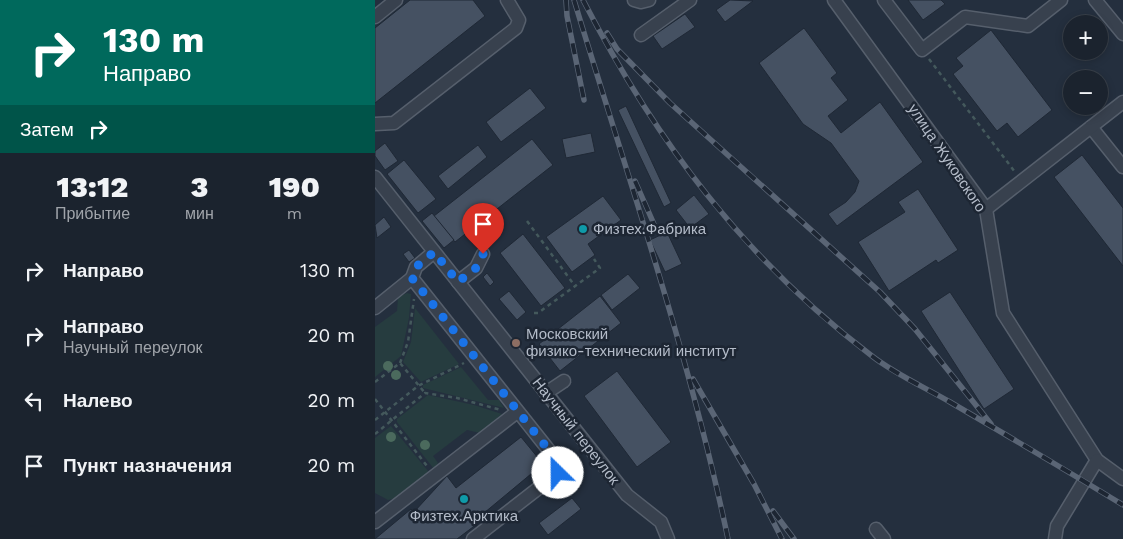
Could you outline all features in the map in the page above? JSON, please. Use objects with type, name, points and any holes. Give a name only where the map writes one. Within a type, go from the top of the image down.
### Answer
[{"type":"street","points":[[375,16],[395,0]]},
{"type":"street","points":[[375,124],[394,123],[516,28],[519,20],[507,0]]},
{"type":"street","points":[[634,0],[641,2],[649,0]]},
{"type":"street","points":[[641,35],[690,0]]},
{"type":"street","name":"улица Жуковского","points":[[834,0],[986,209],[1003,313],[1097,460],[1123,479]]},
{"type":"street","points":[[883,0],[922,50],[965,17],[1028,26],[1061,0]]},
{"type":"street","points":[[1095,0],[1123,34]]},
{"type":"street","points":[[986,209],[1123,102]]},
{"type":"street","points":[[1091,127],[1123,167]]},
{"type":"street","name":"Научный переулок","points":[[375,177],[627,495],[661,522],[668,539]]},
{"type":"street","points":[[375,198],[386,191]]},
{"type":"street","points":[[375,308],[412,278],[416,267],[434,252]]},
{"type":"street","points":[[458,282],[476,268],[483,254]]},
{"type":"street","points":[[412,278],[474,356],[513,415],[559,463],[558,473],[473,539]]},
{"type":"street","points":[[546,393],[564,381]]},
{"type":"street","points":[[375,522],[513,415]]},
{"type":"street","points":[[1055,539],[1057,526],[1097,460]]},
{"type":"street","points":[[876,529],[884,539]]},
{"type":"path","points":[[922,50],[1021,181]]},
{"type":"path","points":[[527,221],[575,286]]},
{"type":"path","points":[[534,313],[538,313],[600,268],[594,259]]},
{"type":"path","points":[[375,382],[400,362],[408,342],[413,314],[412,278]]},
{"type":"path","points":[[375,420],[418,386],[461,365],[474,356]]},
{"type":"path","points":[[400,362],[425,393],[475,402],[513,415]]},
{"type":"path","points":[[375,434],[425,393]]},
{"type":"path","points":[[375,399],[435,476]]},
{"type":"green space","points":[[407,293],[411,294],[409,318],[401,356],[375,377],[375,327],[397,311],[398,297]]},
{"type":"green space","points":[[415,308],[459,364],[421,382],[403,362],[411,342]]},
{"type":"green space","points":[[461,367],[488,400],[499,400],[504,408],[423,388],[423,385]]},
{"type":"green space","points":[[428,395],[474,405],[502,414],[480,433],[467,430],[433,456],[438,463],[434,469],[397,422],[397,419]]},
{"type":"green space","points":[[391,426],[428,471],[426,475],[397,498],[388,500],[375,493],[375,438]]},
{"type":"building","points":[[410,0],[473,0],[485,16],[375,103],[375,28]]},
{"type":"building","points":[[730,0],[753,1],[725,22],[716,10]]},
{"type":"building","points":[[908,0],[941,0],[945,4],[923,20]]},
{"type":"building","points":[[685,14],[695,27],[662,49],[653,36]]},
{"type":"building","points":[[804,28],[837,73],[831,78],[848,100],[828,116],[841,133],[880,102],[923,162],[837,226],[828,214],[846,202],[855,192],[859,181],[831,143],[803,124],[759,63]]},
{"type":"building","points":[[991,30],[1052,110],[1018,137],[1007,123],[997,131],[953,74],[963,66],[956,58]]},
{"type":"building","points":[[530,88],[546,108],[501,142],[486,122]]},
{"type":"building","points":[[626,106],[671,203],[664,207],[618,110]]},
{"type":"building","points":[[591,133],[595,152],[566,158],[562,139]]},
{"type":"building","points":[[532,139],[553,165],[455,242],[434,216]]},
{"type":"building","points":[[385,143],[398,161],[385,170],[375,156],[375,151]]},
{"type":"building","points":[[478,145],[487,157],[448,189],[438,176]]},
{"type":"building","points":[[1082,155],[1123,208],[1123,266],[1054,177]]},
{"type":"building","points":[[404,160],[436,199],[418,213],[387,174]]},
{"type":"building","points":[[918,189],[958,250],[938,263],[936,260],[889,291],[858,242],[905,212],[898,202]]},
{"type":"building","points":[[694,195],[709,214],[690,228],[676,210]]},
{"type":"building","name":"Физтех.Фабрика","points":[[603,196],[621,220],[588,244],[595,255],[572,272],[546,237]]},
{"type":"building","points":[[432,213],[454,240],[444,248],[422,221]]},
{"type":"building","points":[[384,217],[391,227],[377,238],[375,225]]},
{"type":"building","points":[[667,232],[682,264],[665,272],[650,240]]},
{"type":"building","points":[[523,234],[565,288],[541,306],[500,253]]},
{"type":"building","points":[[409,250],[415,258],[409,262],[403,254]]},
{"type":"building","points":[[487,273],[494,282],[490,286],[483,277]]},
{"type":"building","points":[[628,274],[640,288],[612,310],[601,295]]},
{"type":"building","points":[[509,291],[526,312],[517,320],[499,299]]},
{"type":"building","points":[[950,292],[1014,389],[984,409],[921,311]]},
{"type":"building","points":[[600,296],[621,323],[560,371],[539,344]]},
{"type":"building","points":[[617,371],[671,442],[637,467],[584,396]]},
{"type":"building","name":"Физтех.Арктика","points":[[521,437],[543,464],[478,518],[481,521],[457,539],[375,539],[411,509],[414,512],[447,476],[456,488]]},
{"type":"building","points":[[572,498],[581,509],[548,535],[539,523]]},
{"type":"railway","points":[[566,0],[567,16],[584,100]]},
{"type":"railway","points":[[574,0],[677,335],[713,471],[728,539]]},
{"type":"railway","points":[[583,0],[611,52],[673,149],[744,238],[783,279],[826,319],[881,363],[1123,505]]},
{"type":"railway","points":[[607,33],[617,49],[670,103],[880,292],[915,329],[991,424]]},
{"type":"railway","points":[[635,181],[657,231]]},
{"type":"railway","points":[[693,379],[754,484],[782,539]]},
{"type":"railway","points":[[773,511],[794,539]]},
{"type":"place","name":"Физтех.Фабрика","points":[[583,229]]},
{"type":"place","name":"Московский физико-технический институт","points":[[516,343]]},
{"type":"place","name":"Физтех.Арктика","points":[[464,499]]},
{"type":"route","points":[[483,254],[476,268],[458,282],[434,252],[416,267],[412,278],[559,463],[558,473]]}]
